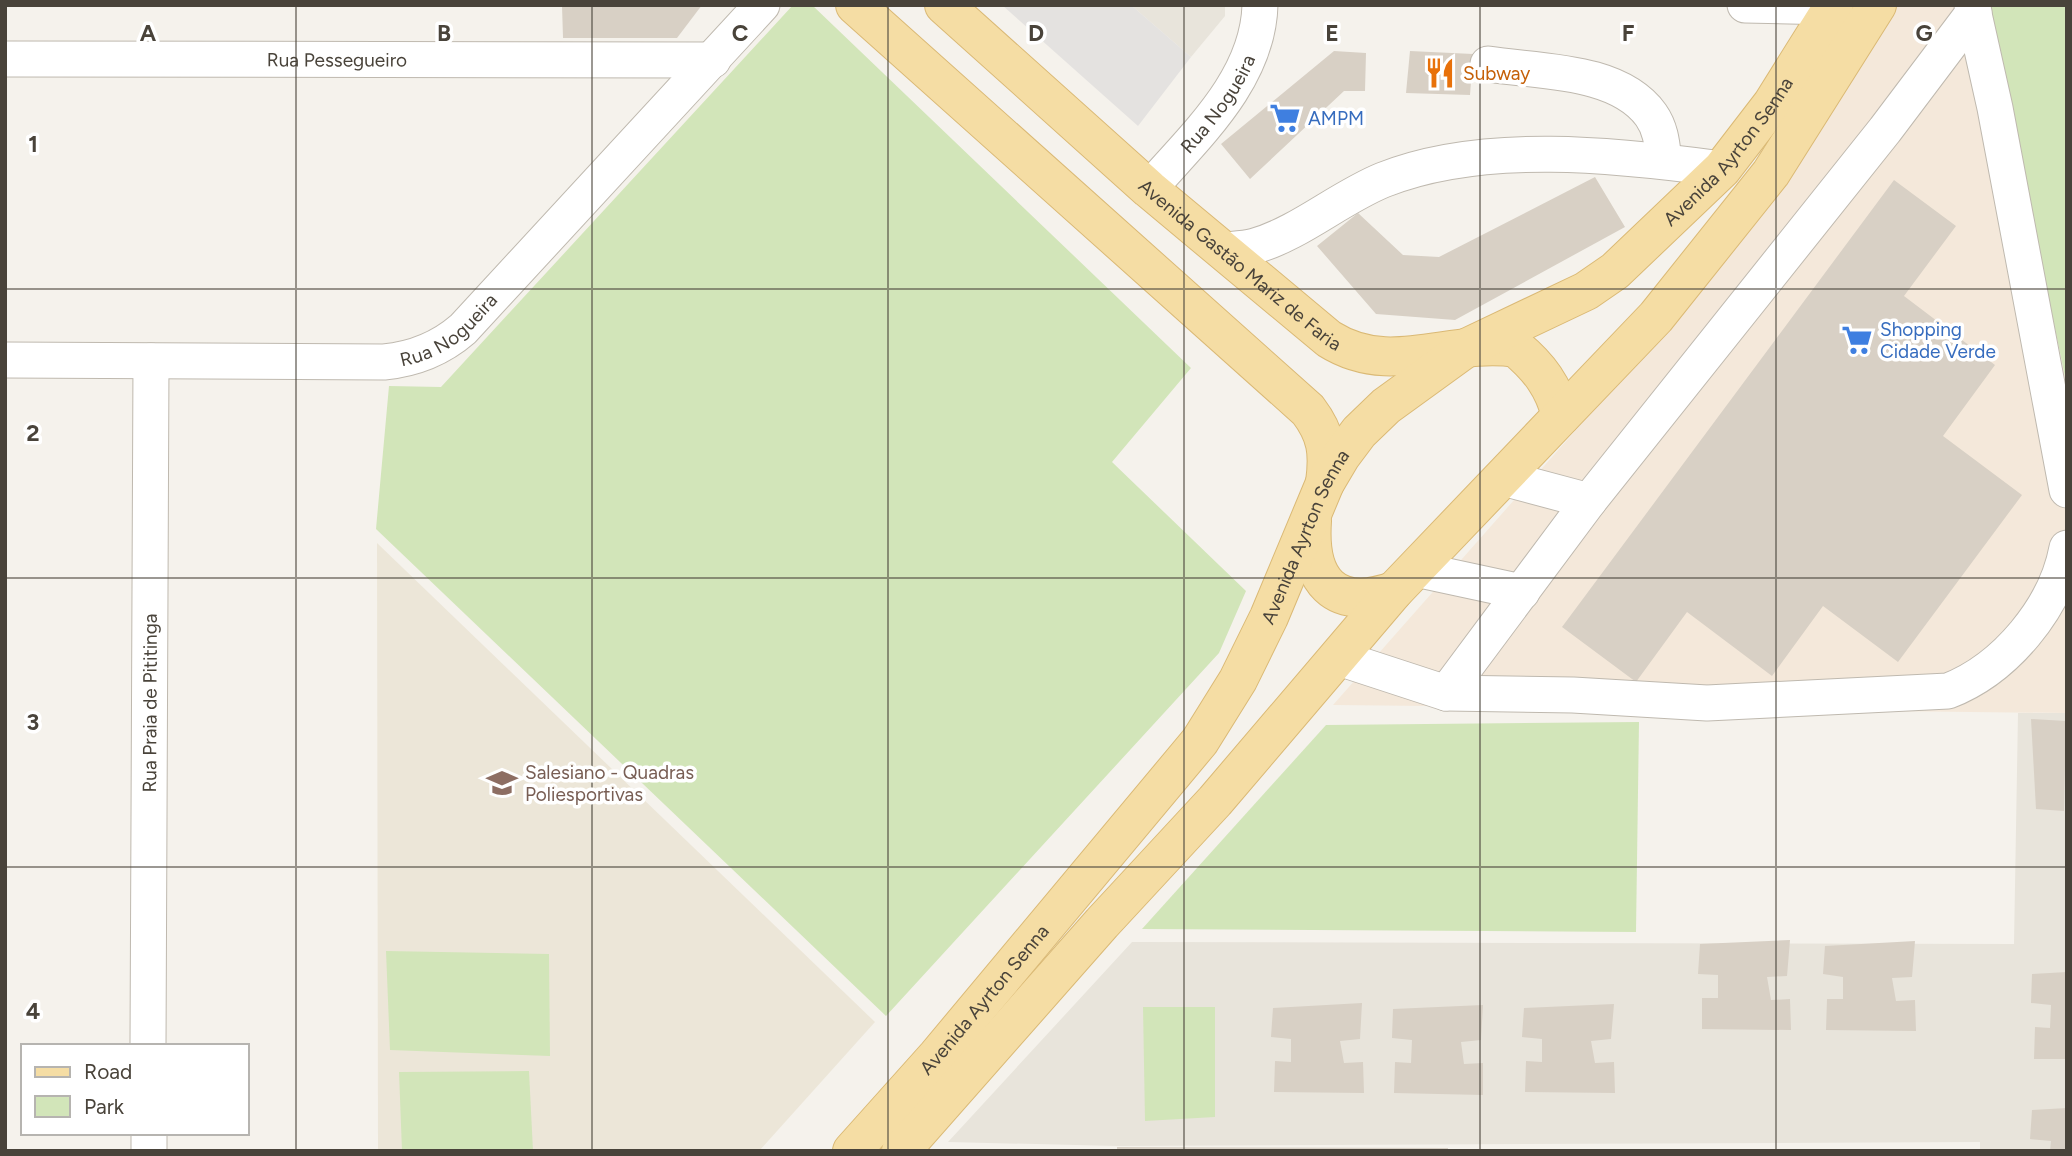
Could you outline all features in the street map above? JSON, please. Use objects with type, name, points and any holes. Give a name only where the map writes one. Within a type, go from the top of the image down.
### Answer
[{"type":"main road","points":[[855,5],[1308,410],[1326,440],[1329,456],[1325,483]]},
{"type":"main road","name":"Avenida Gastão Mariz de Faria","points":[[944,5],[1149,189],[1329,339],[1348,351],[1385,359],[1466,348],[1516,348],[1546,379],[1557,398],[1561,416]]},
{"type":"main road","name":"Avenida Ayrton Senna","points":[[901,1151],[1339,658],[1405,580],[1656,317],[1771,173],[1878,5]]},
{"type":"main road","name":"Avenida Ayrton Senna","points":[[852,1151],[937,1056],[1200,741],[1244,667],[1312,519],[1325,483],[1341,456],[1377,415],[1466,348],[1586,291],[1615,271],[1722,169],[1772,104],[1833,6]]},
{"type":"main road","points":[[1312,519],[1310,548],[1315,568],[1325,582],[1340,594],[1359,599],[1405,580]]},
{"type":"street","name":"Rua Nogueira","points":[[5,360],[384,362],[403,360],[444,345],[463,329],[762,5]]},
{"type":"street","name":"Rua Nogueira","points":[[1149,189],[1232,89],[1250,57],[1260,5]]},
{"type":"street","points":[[1745,5],[1833,6]]},
{"type":"street","points":[[1973,8],[1995,108],[2067,490]]},
{"type":"street","points":[[1446,693],[1589,501],[1876,141],[1973,8]]},
{"type":"street","name":"Rua Pessegueiro","points":[[5,59],[713,60]]},
{"type":"street","points":[[1488,64],[1597,80],[1619,90],[1650,114],[1660,132],[1664,161]]},
{"type":"street","points":[[1223,250],[1254,246],[1282,235],[1332,205],[1385,179],[1447,163],[1519,155],[1625,156],[1722,169]]},
{"type":"street","name":"Rua Praia de Pititinga","points":[[148,1044],[151,361]]},
{"type":"street","points":[[1503,478],[1589,501]]},
{"type":"street","points":[[1339,658],[1446,693],[1573,695],[1707,703],[1948,691],[1967,684],[2000,658],[2034,622],[2063,571],[2067,548]]},
{"type":"street","points":[[1405,580],[1522,593]]},
{"type":"shaded area","points":[[1002,5],[1131,5],[1191,57],[1138,126]]},
{"type":"shaded area","points":[[1131,5],[1225,5],[1225,16],[1191,57]]},
{"type":"shaded area","name":"Shopping Cidade Verde","points":[[1897,5],[1987,5],[2067,386],[2067,713],[1333,705],[1696,294],[1787,172]]},
{"type":"shaded area","name":"Salesiano - Quadras Poliesportivas","points":[[377,543],[875,1022],[759,1151],[378,1151]]},
{"type":"shaded area","points":[[2018,713],[2067,713],[2067,1151],[1980,1151],[1980,1142],[1117,1146],[948,1142],[1132,942],[2014,944]]},
{"type":"green space","points":[[793,5],[812,5],[1191,368],[1112,462],[1246,591],[1219,653],[886,1016],[376,529],[389,386],[441,387]]},
{"type":"green space","points":[[1987,5],[2067,5],[2067,386]]},
{"type":"green space","points":[[1639,722],[1636,932],[1142,929],[1326,725]]},
{"type":"green space","points":[[386,951],[549,954],[550,1056],[390,1050]]},
{"type":"green space","points":[[1143,1007],[1215,1007],[1215,1117],[1145,1121]]},
{"type":"green space","points":[[529,1071],[533,1151],[402,1151],[399,1072]]},
{"type":"building","points":[[562,5],[702,5],[677,38],[563,38]]},
{"type":"building","name":"AMPM","points":[[1334,51],[1366,53],[1365,91],[1344,91],[1250,179],[1221,144]]},
{"type":"building","name":"Subway","points":[[1410,51],[1473,54],[1470,95],[1406,93]]},
{"type":"building","points":[[1595,177],[1625,227],[1455,320],[1376,314],[1317,246],[1358,213],[1403,255],[1439,257]]},
{"type":"building","name":"Shopping Cidade Verde","points":[[1894,180],[1956,226],[1904,296],[1995,365],[1943,436],[2022,495],[1898,662],[1823,606],[1772,676],[1687,612],[1636,682],[1562,627]]},
{"type":"building","points":[[2031,719],[2066,721],[2064,811],[2036,809]]},
{"type":"building","points":[[1790,940],[1787,976],[1767,977],[1771,1000],[1790,999],[1791,1030],[1702,1029],[1702,998],[1718,998],[1718,975],[1698,974],[1700,944]]},
{"type":"building","points":[[1915,941],[1912,977],[1892,978],[1896,1001],[1915,1000],[1916,1031],[1826,1030],[1827,999],[1843,999],[1843,977],[1823,974],[1825,946]]},
{"type":"building","points":[[2067,972],[2067,1059],[2034,1059],[2035,1027],[2050,1028],[2051,1005],[2031,1003],[2032,974]]},
{"type":"building","points":[[1362,1003],[1360,1039],[1340,1041],[1344,1063],[1363,1062],[1364,1093],[1274,1092],[1275,1061],[1291,1062],[1291,1039],[1271,1037],[1273,1008]]},
{"type":"building","points":[[1614,1004],[1611,1039],[1591,1041],[1595,1063],[1614,1062],[1615,1093],[1525,1092],[1526,1061],[1542,1062],[1542,1039],[1522,1037],[1524,1008]]},
{"type":"building","points":[[1483,1005],[1481,1040],[1461,1042],[1464,1064],[1483,1063],[1483,1095],[1394,1093],[1395,1062],[1411,1063],[1412,1040],[1392,1038],[1393,1009]]},
{"type":"building","points":[[2067,1108],[2067,1151],[2050,1151],[2051,1141],[2030,1139],[2032,1110]]},
{"type":"building","points":[[1117,1147],[1448,1148],[1448,1151],[1117,1151]]},
{"type":"place","name":"Subway","points":[[1440,73]]},
{"type":"place","name":"AMPM","points":[[1285,118]]},
{"type":"place","name":"Shopping Cidade Verde","points":[[1857,340]]},
{"type":"place","name":"Salesiano - Quadras Poliesportivas","points":[[502,783]]}]
